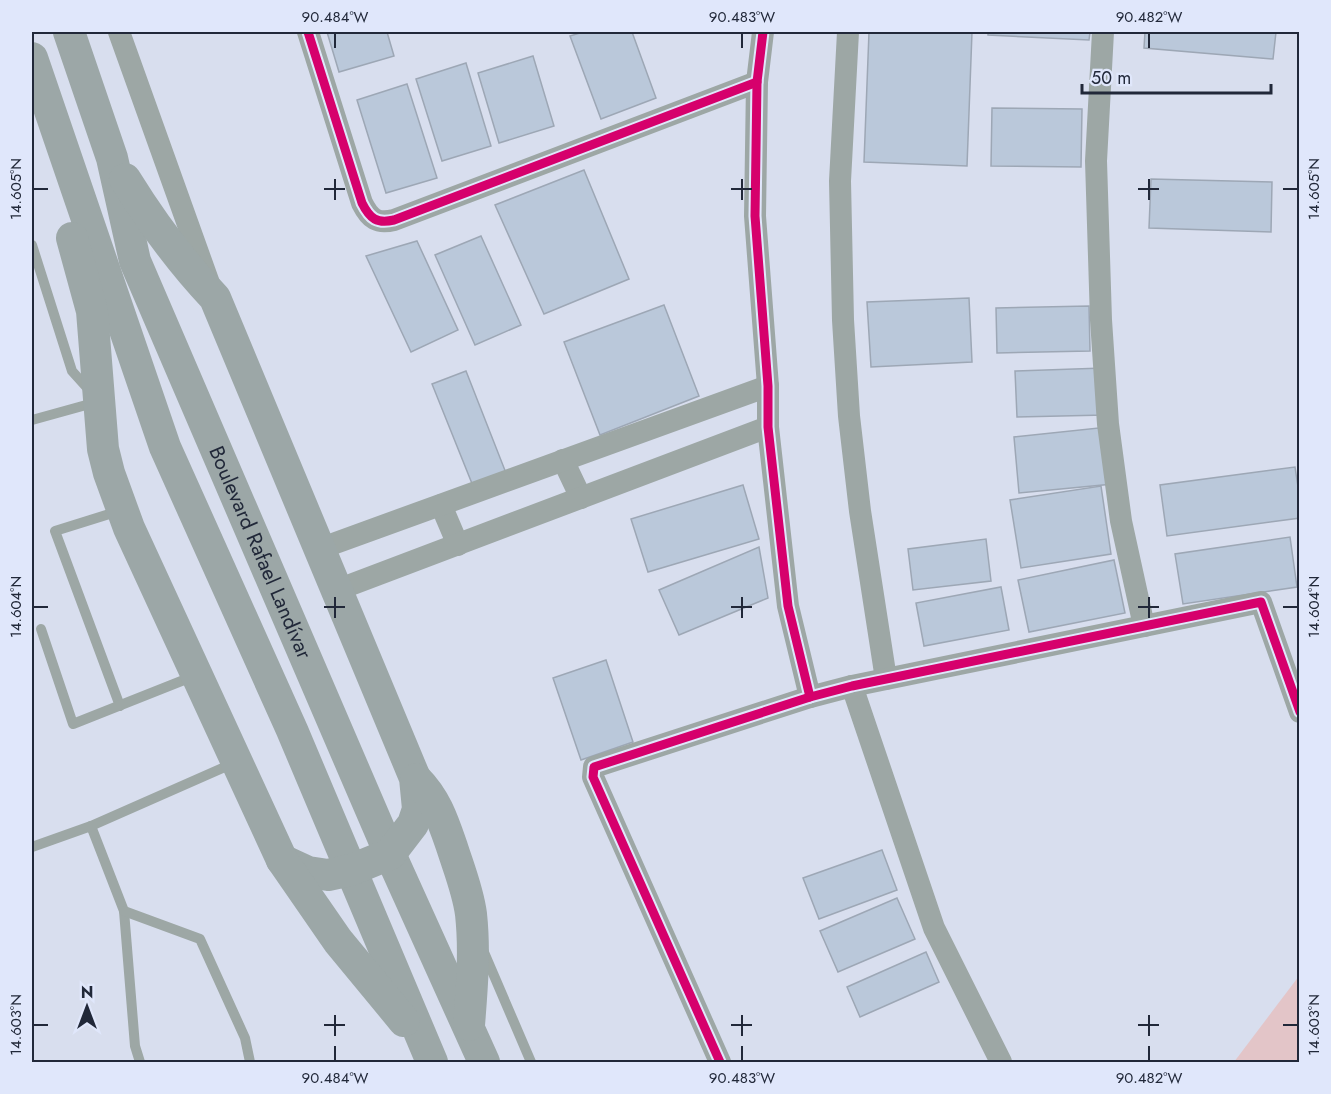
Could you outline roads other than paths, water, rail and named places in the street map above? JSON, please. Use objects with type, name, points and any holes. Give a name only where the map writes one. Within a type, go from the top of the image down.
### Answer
[{"type":"main road","name":"Boulevard Rafael Landívar","points":[[69,32],[112,158],[135,261],[390,854],[484,1062]]},
{"type":"main road","name":"Boulevard Rafael Landívar","points":[[32,58],[165,447],[292,730],[429,1055]]},
{"type":"main road","points":[[32,121],[75,246],[92,311],[101,437],[109,473],[123,510],[282,860],[338,942],[429,1055]]},
{"type":"main road","points":[[112,158],[141,206],[197,279],[215,298],[415,778],[418,809],[414,824],[390,854],[351,870],[328,875],[308,872],[282,860]]},
{"type":"main road","points":[[415,778],[429,792],[443,821],[464,885],[471,921],[472,975],[469,1029]]},
{"type":"street","points":[[119,32],[215,298]]},
{"type":"street","points":[[308,32],[362,203],[368,215],[382,223],[757,82]]},
{"type":"street","points":[[763,32],[757,82],[755,216],[768,386],[768,427],[788,606],[810,697]]},
{"type":"street","points":[[848,32],[840,181],[843,320],[849,416],[860,512],[886,679]]},
{"type":"street","points":[[1103,32],[1096,161],[1101,320],[1108,424],[1121,521],[1144,626]]},
{"type":"street","points":[[320,549],[768,386]]},
{"type":"street","points":[[337,590],[768,427]]},
{"type":"street","points":[[563,460],[581,498]]},
{"type":"street","points":[[441,505],[458,545]]},
{"type":"street","points":[[720,1062],[593,777],[594,767],[810,697],[852,686],[1261,602],[1299,712]]},
{"type":"street","points":[[852,686],[934,928],[1001,1062]]},
{"type":"lane","points":[[32,245],[72,371],[99,401],[32,420]]},
{"type":"lane","points":[[120,706],[54,531],[123,510]]},
{"type":"lane","points":[[41,629],[73,724],[196,675]]},
{"type":"lane","points":[[32,848],[91,826],[237,762]]},
{"type":"lane","points":[[91,826],[124,910],[135,1046],[140,1062]]},
{"type":"lane","points":[[124,910],[200,939],[245,1038],[250,1062]]},
{"type":"lane","points":[[471,921],[531,1062]]}]
